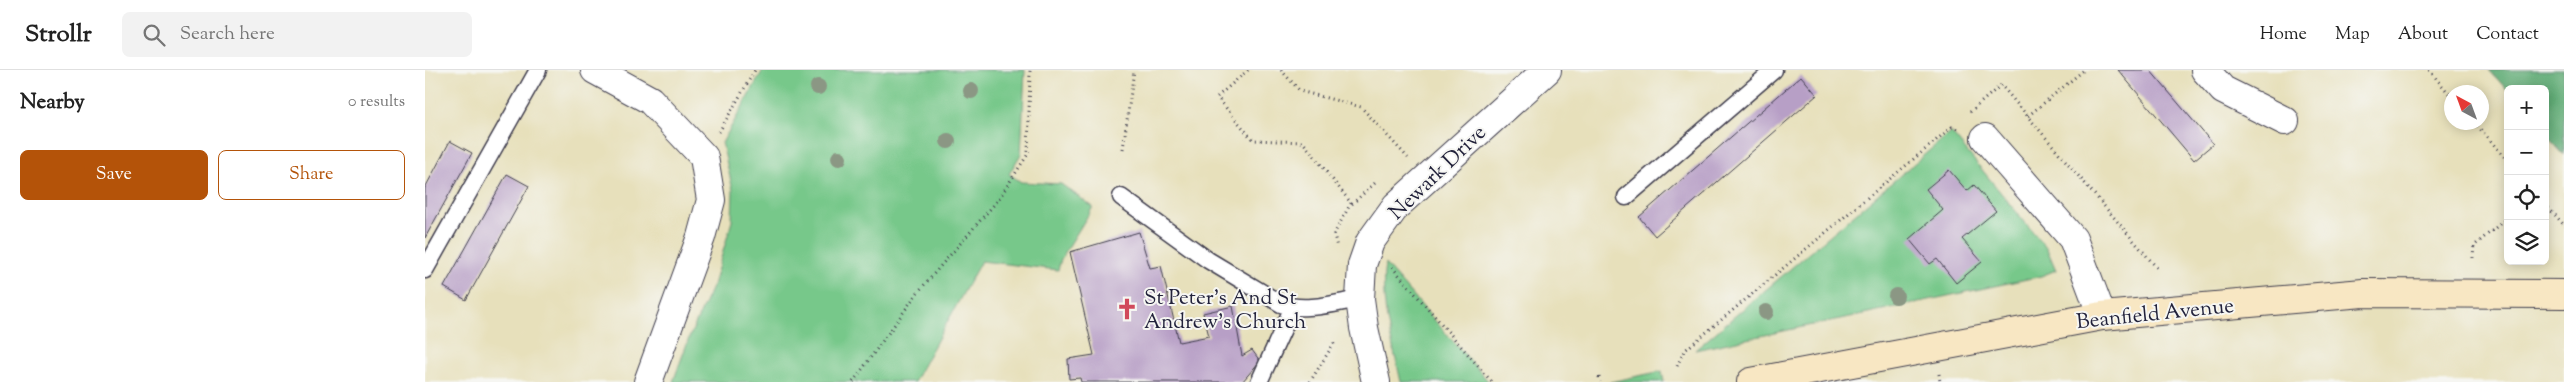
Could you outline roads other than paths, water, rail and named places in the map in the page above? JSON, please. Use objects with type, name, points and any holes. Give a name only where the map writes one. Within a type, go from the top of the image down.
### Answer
[{"type":"street","points":[[595,70],[650,100],[704,157],[711,200],[701,237],[648,382]]},
{"type":"street","name":"Newark Drive","points":[[1360,298],[1366,254],[1396,206],[1547,70]]},
{"type":"street","points":[[2205,70],[2223,90],[2285,121]]},
{"type":"street","points":[[1985,138],[2073,239],[2102,316]]},
{"type":"street","name":"Beanfield Avenue","points":[[1751,382],[1800,377],[2102,316],[2363,293],[2564,294]]},
{"type":"street","points":[[1360,298],[1364,328],[1376,382]]},
{"type":"lane","points":[[425,270],[538,70]]},
{"type":"lane","points":[[1627,197],[1774,70]]},
{"type":"lane","points":[[1121,196],[1208,260],[1281,304],[1293,307],[1360,298]]},
{"type":"lane","points":[[1259,382],[1293,307]]},
{"type":"place","name":"St Peter's And St Andrew's Church","points":[[1127,309]]}]
